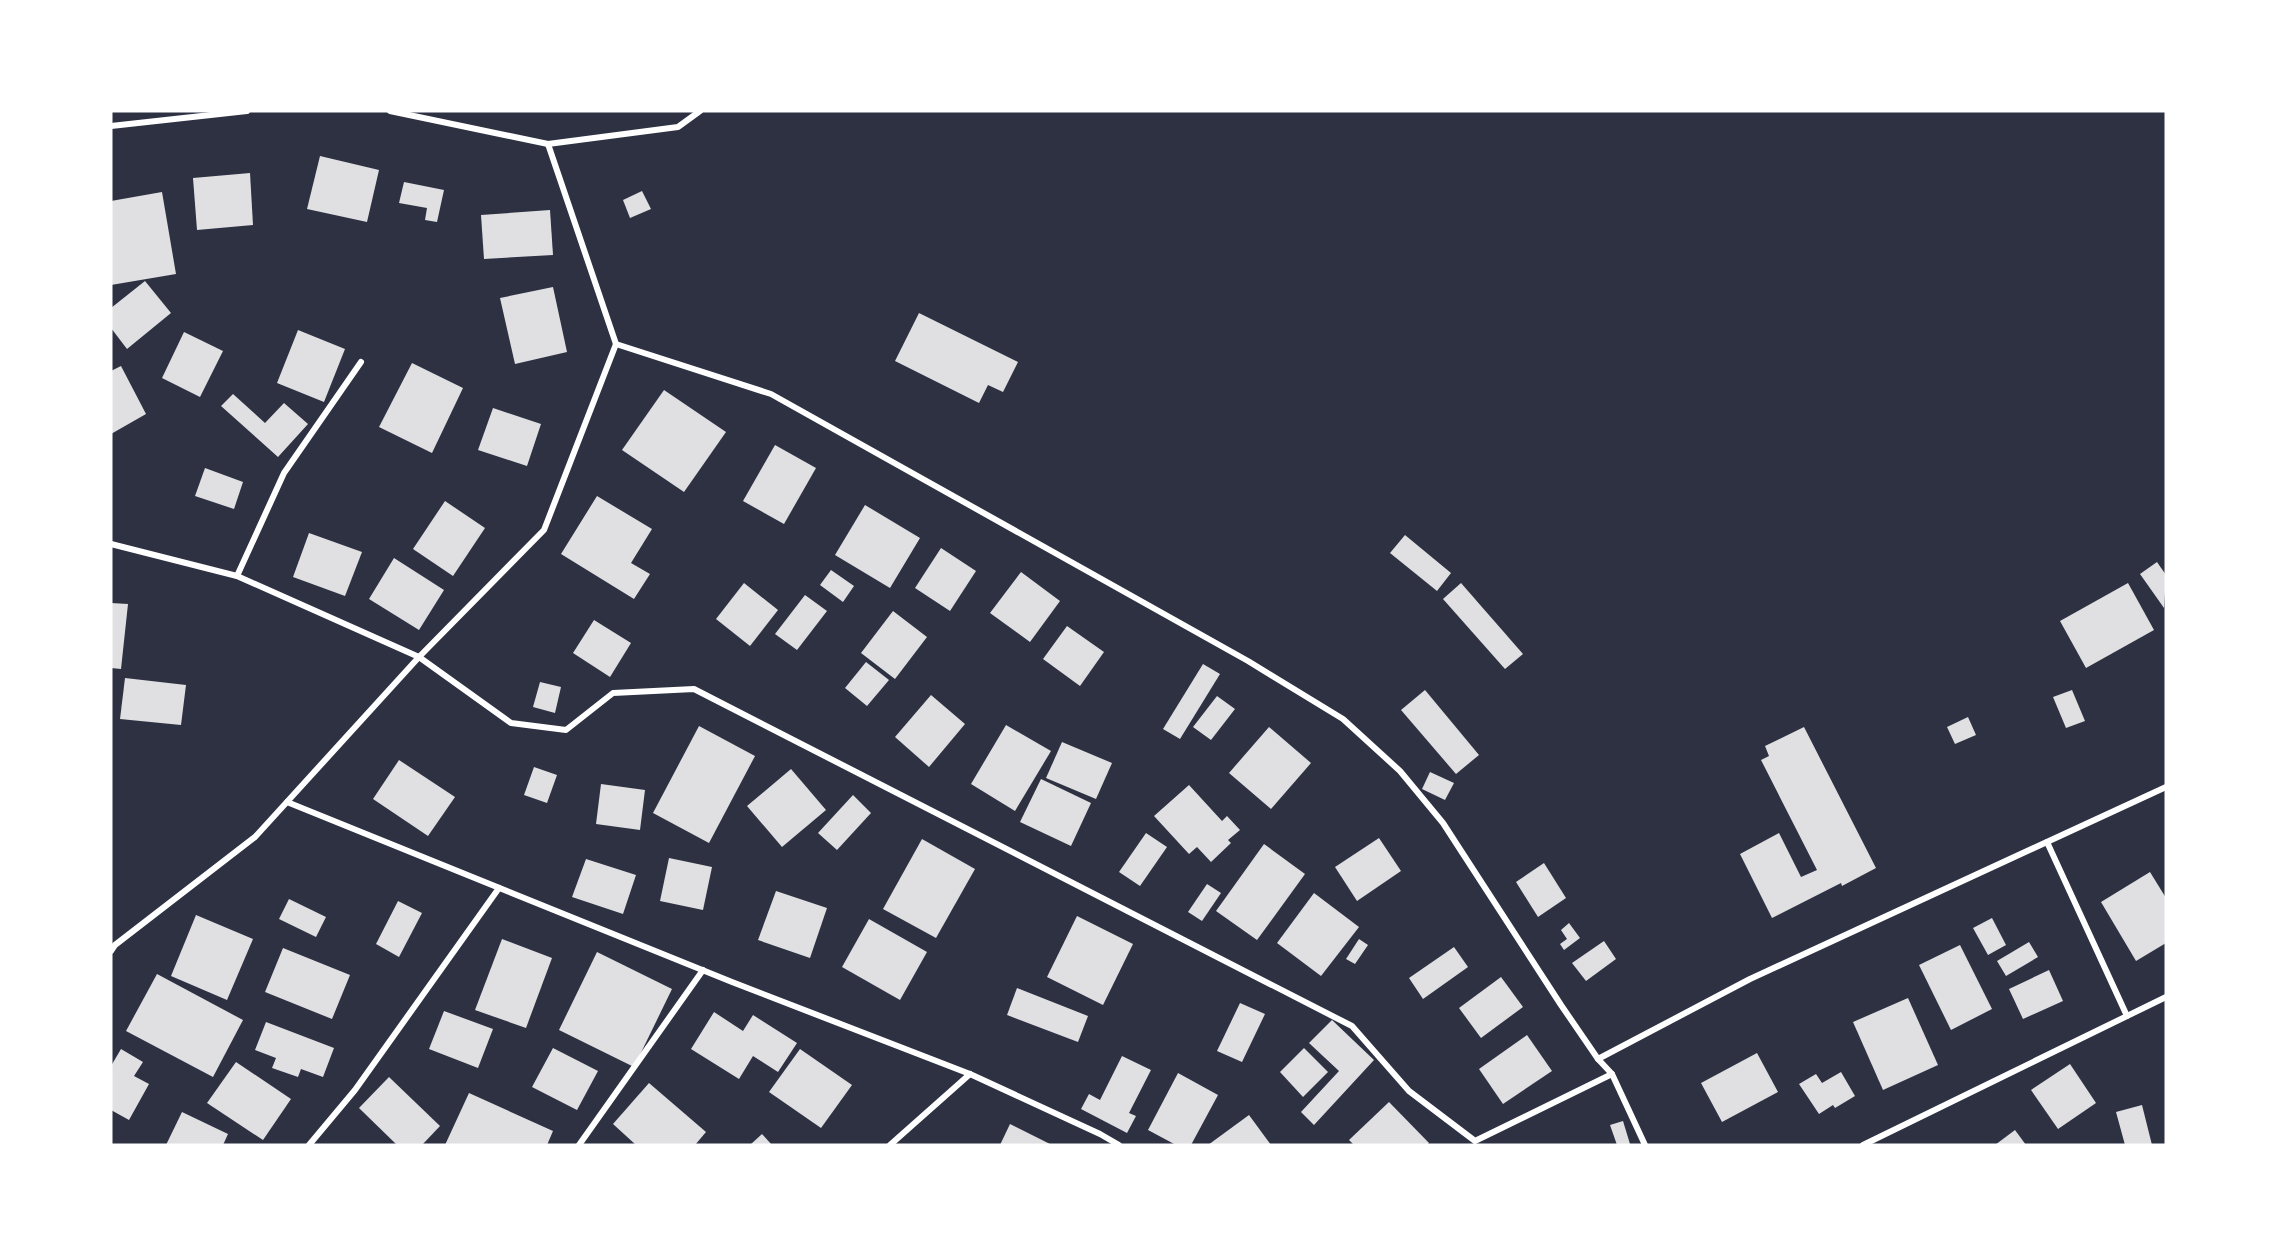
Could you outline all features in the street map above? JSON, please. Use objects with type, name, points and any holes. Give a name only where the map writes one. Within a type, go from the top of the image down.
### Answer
[{"type":"street","points":[[111,126],[247,111]]},
{"type":"street","points":[[390,111],[548,144],[678,127],[700,111]]},
{"type":"street","points":[[111,951],[115,945],[255,837],[419,657],[544,530],[616,345],[548,144]]},
{"type":"street","points":[[616,345],[771,394],[1248,661],[1343,719],[1400,771],[1443,824],[1598,1059],[1612,1074],[1646,1145]]},
{"type":"street","points":[[237,576],[284,473],[362,362]]},
{"type":"street","points":[[111,544],[237,576],[419,657],[511,723],[566,730],[613,693],[694,690],[1352,1026],[1409,1091],[1475,1141],[1612,1074]]},
{"type":"street","points":[[1598,1059],[1750,978],[2166,787]]},
{"type":"street","points":[[287,802],[703,970],[970,1074],[1119,1145]]},
{"type":"street","points":[[2047,842],[2127,1016]]},
{"type":"street","points":[[309,1145],[355,1090],[499,888]]},
{"type":"street","points":[[579,1145],[703,970]]},
{"type":"street","points":[[1863,1145],[2166,997]]},
{"type":"street","points":[[890,1145],[970,1074]]},
{"type":"building","points":[[320,156],[379,170],[367,222],[307,209]]},
{"type":"building","points":[[250,173],[253,225],[197,230],[193,178]]},
{"type":"building","points":[[404,182],[444,190],[437,222],[425,220],[427,208],[399,203]]},
{"type":"building","points":[[642,191],[651,209],[630,218],[623,200]]},
{"type":"building","points":[[162,192],[176,274],[111,285],[111,201]]},
{"type":"building","points":[[550,210],[553,255],[484,259],[481,215]]},
{"type":"building","points":[[145,281],[171,313],[127,349],[111,328],[111,308]]},
{"type":"building","points":[[553,287],[567,352],[515,364],[500,298]]},
{"type":"building","points":[[919,313],[1018,362],[1003,392],[988,385],[979,403],[895,361]]},
{"type":"building","points":[[298,330],[345,349],[324,402],[277,383]]},
{"type":"building","points":[[184,332],[223,351],[200,397],[162,378]]},
{"type":"building","points":[[412,363],[463,388],[432,453],[379,427]]},
{"type":"building","points":[[121,366],[146,414],[111,434],[111,371]]},
{"type":"building","points":[[664,390],[726,432],[684,492],[622,450]]},
{"type":"building","points":[[233,394],[265,423],[284,403],[308,424],[278,457],[221,406]]},
{"type":"building","points":[[493,408],[541,424],[527,466],[478,450]]},
{"type":"building","points":[[775,445],[816,468],[784,524],[743,501]]},
{"type":"building","points":[[205,468],[243,482],[234,509],[195,496]]},
{"type":"building","points":[[597,496],[652,529],[631,563],[650,574],[634,599],[561,554]]},
{"type":"building","points":[[445,501],[485,528],[453,576],[413,549]]},
{"type":"building","points":[[865,505],[920,538],[890,588],[835,555]]},
{"type":"building","points":[[309,533],[362,552],[345,596],[293,577]]},
{"type":"building","points":[[1405,535],[1451,573],[1437,591],[1390,553]]},
{"type":"building","points":[[941,548],[976,571],[950,611],[915,588]]},
{"type":"building","points":[[394,558],[444,590],[419,630],[369,599]]},
{"type":"building","points":[[2157,562],[2166,575],[2164,608],[2140,574]]},
{"type":"building","points":[[831,570],[854,586],[843,602],[820,585]]},
{"type":"building","points":[[1021,572],[1060,601],[1030,642],[990,613]]},
{"type":"building","points":[[744,583],[778,610],[750,646],[716,619]]},
{"type":"building","points":[[1461,583],[1523,654],[1505,669],[1443,599]]},
{"type":"building","points":[[2128,583],[2154,630],[2086,668],[2060,621]]},
{"type":"building","points":[[805,595],[827,611],[797,650],[775,634]]},
{"type":"building","points":[[111,603],[128,604],[121,669],[111,668]]},
{"type":"building","points":[[893,611],[927,637],[895,679],[861,653]]},
{"type":"building","points":[[594,620],[631,643],[610,677],[573,653]]},
{"type":"building","points":[[1067,626],[1104,652],[1080,686],[1043,659]]},
{"type":"building","points":[[866,662],[889,680],[867,706],[845,688]]},
{"type":"building","points":[[1203,664],[1220,674],[1180,739],[1163,729]]},
{"type":"building","points":[[125,678],[186,685],[181,725],[120,719]]},
{"type":"building","points":[[540,682],[561,687],[555,713],[533,707]]},
{"type":"building","points":[[1425,690],[1479,755],[1456,774],[1401,710]]},
{"type":"building","points":[[2072,690],[2085,721],[2066,728],[2053,697]]},
{"type":"building","points":[[931,695],[965,724],[929,767],[895,737]]},
{"type":"building","points":[[1217,696],[1235,709],[1211,740],[1193,727]]},
{"type":"building","points":[[1968,717],[1976,735],[1955,744],[1947,727]]},
{"type":"building","points":[[1006,725],[1051,751],[1015,811],[971,784]]},
{"type":"building","points":[[699,726],[755,756],[709,843],[653,813]]},
{"type":"building","points":[[1269,727],[1311,763],[1271,809],[1229,773]]},
{"type":"building","points":[[1804,727],[1876,868],[1772,918],[1740,854],[1779,833],[1801,877],[1817,870],[1761,760],[1769,756],[1765,746]]},
{"type":"building","points":[[1062,742],[1112,763],[1096,799],[1046,778]]},
{"type":"building","points":[[399,760],[455,797],[428,836],[373,799]]},
{"type":"building","points":[[534,767],[557,775],[547,803],[524,795]]},
{"type":"building","points":[[791,769],[826,810],[782,847],[747,806]]},
{"type":"building","points":[[1430,772],[1454,783],[1445,800],[1422,789]]},
{"type":"building","points":[[1041,779],[1091,803],[1071,846],[1020,822]]},
{"type":"building","points":[[601,784],[645,790],[640,830],[596,824]]},
{"type":"building","points":[[1189,785],[1222,821],[1227,816],[1240,830],[1228,840],[1231,843],[1211,862],[1197,847],[1189,854],[1154,816]]},
{"type":"building","points":[[853,795],[871,813],[837,850],[818,833]]},
{"type":"building","points":[[1146,833],[1167,847],[1140,886],[1119,872]]},
{"type":"building","points":[[1379,838],[1401,871],[1357,901],[1335,867]]},
{"type":"building","points":[[922,839],[975,869],[936,938],[883,909]]},
{"type":"building","points":[[1264,844],[1305,874],[1257,940],[1216,911]]},
{"type":"building","points":[[669,858],[712,867],[703,910],[660,901]]},
{"type":"building","points":[[586,859],[636,875],[623,914],[572,897]]},
{"type":"building","points":[[1544,863],[1566,898],[1538,917],[1516,882]]},
{"type":"building","points":[[2150,872],[2166,898],[2166,943],[2136,961],[2101,902]]},
{"type":"building","points":[[1207,884],[1221,893],[1202,921],[1188,912]]},
{"type":"building","points":[[776,891],[827,908],[810,958],[758,940]]},
{"type":"building","points":[[1314,893],[1359,927],[1321,976],[1277,943]]},
{"type":"building","points":[[289,899],[326,917],[316,937],[279,919]]},
{"type":"building","points":[[398,901],[422,913],[399,957],[376,944]]},
{"type":"building","points":[[196,915],[253,939],[227,1000],[171,976]]},
{"type":"building","points":[[1077,916],[1133,944],[1103,1005],[1047,977]]},
{"type":"building","points":[[1992,918],[2006,945],[1988,955],[1973,928]]},
{"type":"building","points":[[869,919],[927,952],[900,1000],[842,967]]},
{"type":"building","points":[[1569,923],[1580,938],[1564,950],[1560,944],[1567,939],[1561,930]]},
{"type":"building","points":[[502,939],[552,958],[526,1028],[475,1010]]},
{"type":"building","points":[[1359,939],[1368,945],[1355,964],[1346,959]]},
{"type":"building","points":[[1604,941],[1616,959],[1586,981],[1572,963]]},
{"type":"building","points":[[2029,942],[2038,957],[2006,976],[1997,961]]},
{"type":"building","points":[[1960,945],[1992,1009],[1951,1030],[1919,965]]},
{"type":"building","points":[[1454,947],[1468,967],[1423,999],[1409,978]]},
{"type":"building","points":[[283,948],[350,975],[332,1019],[265,992]]},
{"type":"building","points":[[597,952],[672,989],[634,1067],[559,1030]]},
{"type":"building","points":[[2049,970],[2063,1001],[2023,1019],[2009,989]]},
{"type":"building","points":[[157,974],[243,1020],[213,1077],[126,1031]]},
{"type":"building","points":[[1501,977],[1523,1007],[1481,1038],[1459,1008]]},
{"type":"building","points":[[1017,988],[1088,1016],[1078,1042],[1007,1015]]},
{"type":"building","points":[[1908,998],[1938,1065],[1883,1090],[1853,1022]]},
{"type":"building","points":[[1240,1003],[1265,1014],[1242,1062],[1217,1051]]},
{"type":"building","points":[[444,1011],[493,1029],[478,1068],[429,1049]]},
{"type":"building","points":[[714,1012],[743,1031],[753,1015],[797,1043],[778,1072],[753,1056],[739,1079],[691,1049]]},
{"type":"building","points":[[1332,1020],[1374,1060],[1314,1125],[1301,1112],[1339,1071],[1309,1043]]},
{"type":"building","points":[[266,1022],[334,1048],[323,1077],[301,1069],[298,1077],[272,1068],[276,1058],[255,1050]]},
{"type":"building","points":[[1527,1035],[1552,1071],[1503,1104],[1479,1069]]},
{"type":"building","points":[[553,1048],[598,1071],[577,1110],[532,1087]]},
{"type":"building","points":[[1304,1048],[1328,1072],[1303,1097],[1280,1072]]},
{"type":"building","points":[[121,1049],[143,1062],[134,1076],[149,1084],[129,1120],[111,1110],[111,1066]]},
{"type":"building","points":[[800,1049],[852,1085],[821,1128],[769,1092]]},
{"type":"building","points":[[1757,1053],[1778,1092],[1722,1122],[1701,1083]]},
{"type":"building","points":[[1122,1056],[1151,1070],[1129,1113],[1136,1116],[1127,1133],[1081,1109],[1089,1094],[1100,1100]]},
{"type":"building","points":[[236,1062],[291,1099],[263,1140],[207,1103]]},
{"type":"building","points":[[2070,1064],[2096,1103],[2058,1129],[2031,1090]]},
{"type":"building","points":[[1841,1072],[1855,1096],[1819,1114],[1799,1084],[1816,1074],[1822,1083]]},
{"type":"building","points":[[1178,1073],[1218,1095],[1191,1145],[1176,1145],[1148,1130]]},
{"type":"building","points":[[389,1077],[440,1126],[422,1145],[397,1145],[359,1108]]},
{"type":"building","points":[[649,1083],[706,1132],[695,1145],[636,1145],[613,1124]]},
{"type":"building","points":[[469,1093],[553,1131],[547,1145],[445,1145]]},
{"type":"building","points":[[1389,1102],[1429,1143],[1427,1145],[1354,1145],[1349,1140]]},
{"type":"building","points":[[2142,1105],[2152,1145],[2125,1145],[2116,1112]]},
{"type":"building","points":[[182,1112],[228,1134],[223,1145],[166,1145]]},
{"type":"building","points":[[1249,1115],[1271,1145],[1208,1145]]},
{"type":"building","points":[[1623,1121],[1630,1144],[1617,1145],[1610,1125]]},
{"type":"building","points":[[1010,1124],[1052,1145],[1000,1145]]},
{"type":"building","points":[[2015,1130],[2026,1145],[1995,1145]]},
{"type":"building","points":[[762,1134],[772,1145],[750,1145]]}]
